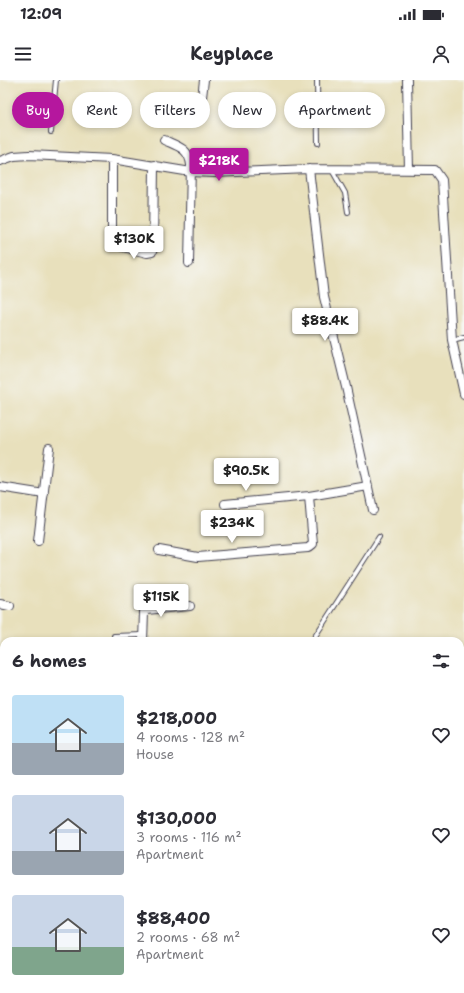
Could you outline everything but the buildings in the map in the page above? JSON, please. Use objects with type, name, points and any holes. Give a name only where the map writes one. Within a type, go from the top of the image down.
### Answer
[{"type":"street","points":[[203,92],[204,80]]},
{"type":"street","points":[[407,80],[409,170]]},
{"type":"street","points":[[164,140],[184,149],[190,156],[189,263]]},
{"type":"street","points":[[0,160],[14,156],[29,155],[112,159],[191,172],[214,173],[309,169],[435,170],[442,180],[452,340],[464,394]]},
{"type":"street","points":[[112,159],[112,239],[115,245],[147,253],[152,252],[153,248],[154,165]]},
{"type":"street","points":[[309,169],[324,297],[368,486],[372,510]]},
{"type":"street","points":[[38,541],[49,448]]},
{"type":"street","points":[[225,504],[309,496],[368,486]]},
{"type":"street","points":[[0,487],[44,494]]},
{"type":"street","points":[[159,550],[198,557],[308,548],[313,544],[309,496]]},
{"type":"street","points":[[0,604],[10,606]]},
{"type":"street","points":[[143,637],[144,612],[146,610],[190,606]]},
{"type":"lane","points":[[51,132],[56,80]]},
{"type":"lane","points":[[317,80],[318,143]]},
{"type":"lane","points":[[331,169],[345,193],[348,212]]},
{"type":"lane","points":[[452,340],[464,337]]},
{"type":"lane","points":[[315,637],[379,537]]},
{"type":"lane","points":[[114,636],[128,637]]}]
